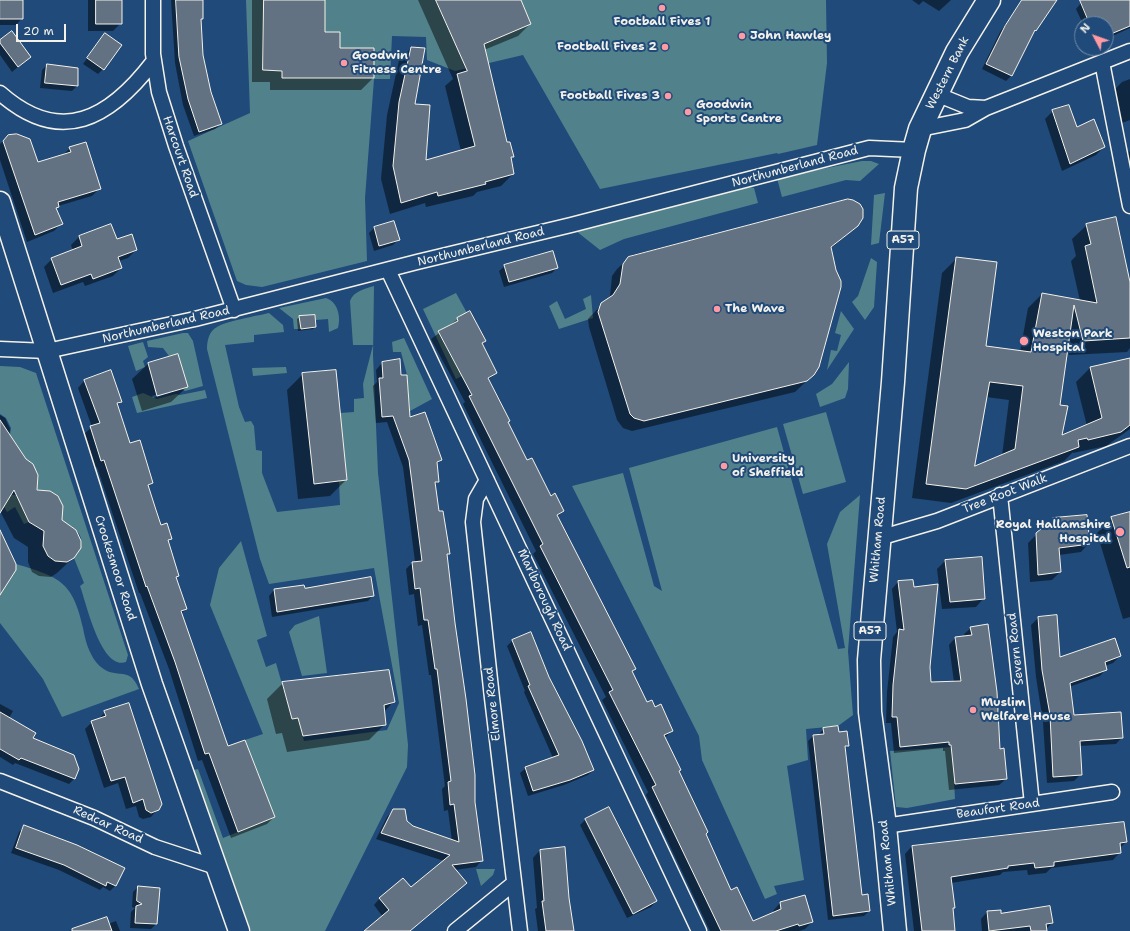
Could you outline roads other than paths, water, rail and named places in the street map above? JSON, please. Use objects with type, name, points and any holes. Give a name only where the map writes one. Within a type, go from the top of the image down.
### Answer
[{"type":"main road","name":"Western Bank","points":[[914,150],[920,129],[936,94],[966,36],[989,0]]},
{"type":"main road","name":"Whitham Road","points":[[891,930],[885,826],[870,712],[869,667],[870,638],[893,382],[906,188],[914,150]]},
{"type":"street","name":"Harcourt Road","points":[[153,0],[153,62],[161,100],[234,310]]},
{"type":"street","points":[[920,129],[965,120],[986,108],[1130,51]]},
{"type":"street","points":[[0,93],[13,104],[37,116],[66,122],[76,121],[97,114],[115,103],[139,80],[153,62]]},
{"type":"street","points":[[1102,62],[1130,206]]},
{"type":"street","points":[[936,94],[968,107],[986,108]]},
{"type":"street","name":"Northumberland Road","points":[[0,349],[47,350],[234,310],[417,262],[571,225],[869,148],[914,150]]},
{"type":"street","name":"Crookesmoor Road","points":[[0,202],[152,684],[216,867],[235,930]]},
{"type":"street","name":"Marlborough Road","points":[[388,270],[699,931]]},
{"type":"street","name":"Tree Root Walk","points":[[879,538],[937,521],[1000,494],[1130,446]]},
{"type":"street","name":"Elmore Road","points":[[487,480],[476,499],[473,522],[492,698],[520,931]]},
{"type":"street","name":"Severn Road","points":[[1000,494],[1032,804]]},
{"type":"street","name":"Redcar Road","points":[[0,781],[94,818],[155,847],[216,867]]},
{"type":"street","name":"Beaufort Road","points":[[885,826],[1112,792]]},
{"type":"street","points":[[456,931],[514,883]]},
{"type":"place","name":"Football Fives 1","points":[[662,8]]},
{"type":"place","name":"John Hawley","points":[[742,36]]},
{"type":"place","name":"Football Fives 2","points":[[665,47]]},
{"type":"place","name":"Goodwin Fitness Centre","points":[[344,63]]},
{"type":"place","name":"Football Fives 3","points":[[668,96]]},
{"type":"place","name":"Goodwin Sports Centre","points":[[688,112]]},
{"type":"place","name":"The Wave","points":[[717,309]]},
{"type":"place","name":"Weston Park Hospital","points":[[1024,341]]},
{"type":"place","name":"University of Sheffield","points":[[724,466]]},
{"type":"place","name":"Royal Hallamshire Hospital","points":[[1120,532]]},
{"type":"place","name":"Muslim Welfare House","points":[[973,710]]}]
